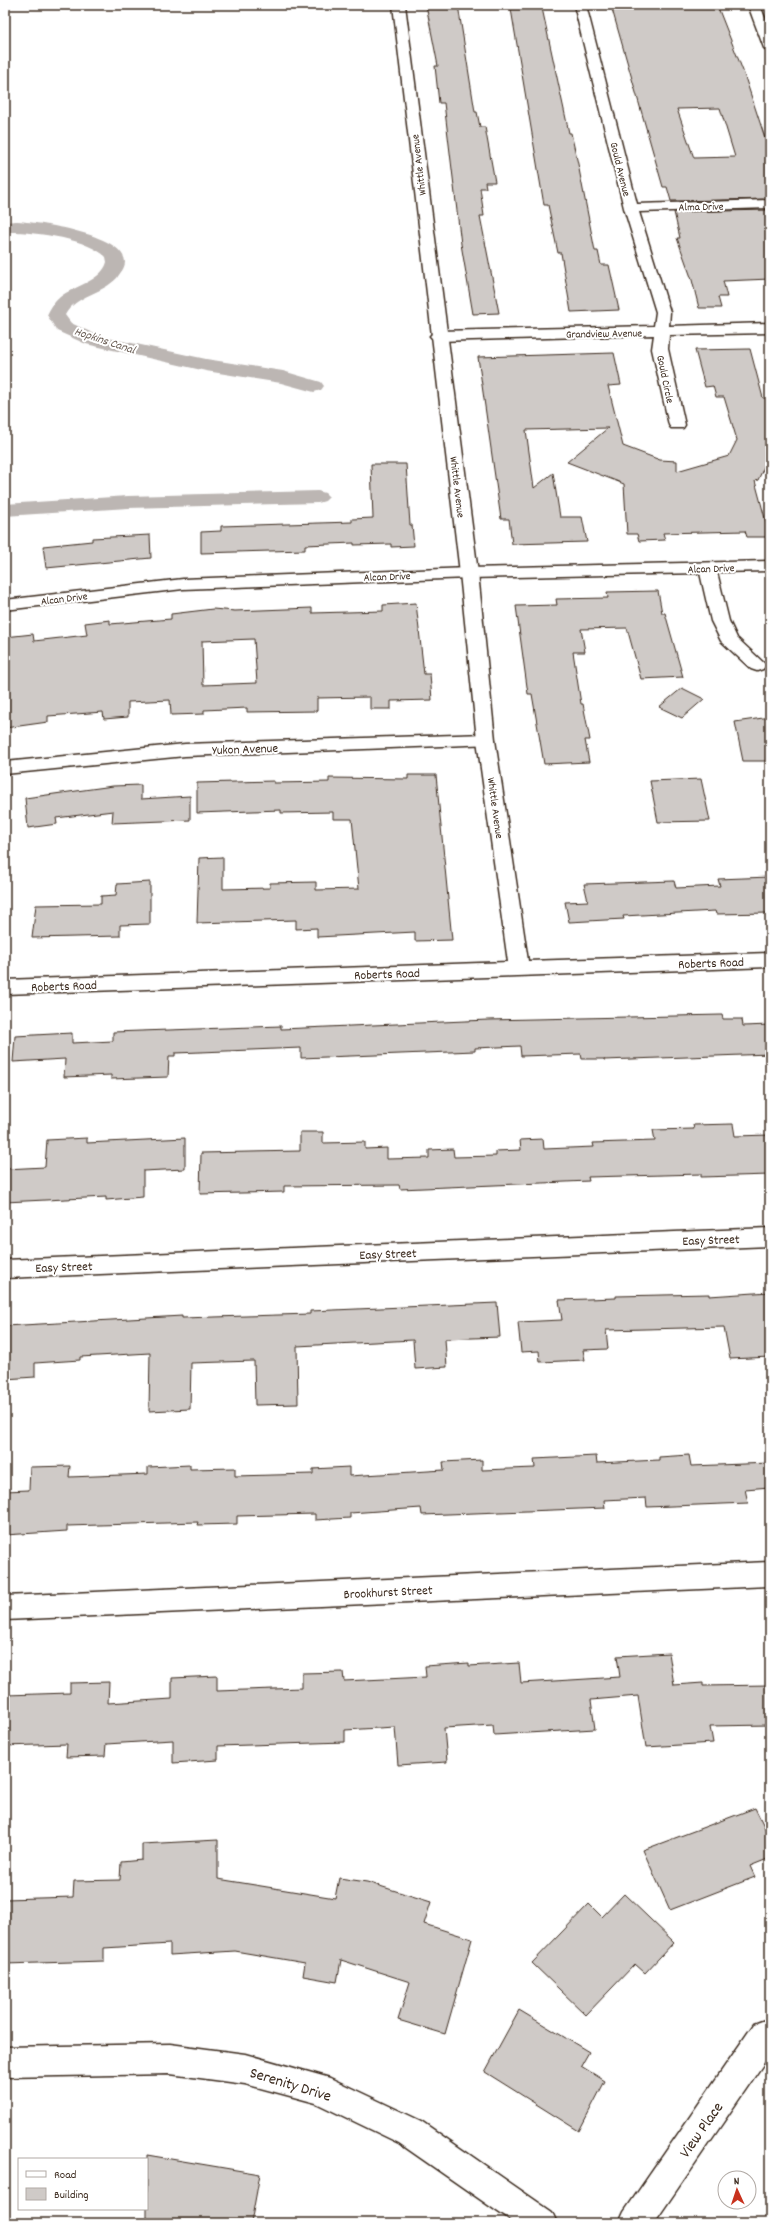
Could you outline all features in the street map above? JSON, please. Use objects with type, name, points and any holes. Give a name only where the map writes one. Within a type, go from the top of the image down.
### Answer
[{"type":"street","name":"Whittle Avenue","points":[[399,5],[438,336],[469,573],[486,740],[519,968]]},
{"type":"street","name":"Gould Avenue","points":[[580,5],[631,208],[663,312],[661,332]]},
{"type":"street","points":[[754,5],[770,48]]},
{"type":"street","name":"Alma Drive","points":[[631,208],[770,204]]},
{"type":"street","name":"Grandview Avenue","points":[[438,336],[661,332],[770,328]]},
{"type":"street","name":"Gould Circle","points":[[661,332],[660,350],[677,426]]},
{"type":"street","name":"Alcan Drive","points":[[5,605],[183,584],[469,573],[770,566]]},
{"type":"street","points":[[706,568],[720,622],[730,641],[757,665]]},
{"type":"street","name":"Yukon Avenue","points":[[5,768],[185,750],[486,740]]},
{"type":"street","name":"Roberts Road","points":[[5,987],[770,960]]},
{"type":"street","name":"Easy Street","points":[[5,1269],[770,1237]]},
{"type":"street","name":"Brookhurst Street","points":[[5,1608],[770,1574]]},
{"type":"street","name":"View Place","points":[[635,2223],[765,2035]]},
{"type":"street","name":"Serenity Drive","points":[[5,2062],[170,2059],[245,2068],[319,2089],[410,2132],[500,2193],[541,2223]]},
{"type":"building","points":[[426,5],[458,5],[475,112],[477,112],[480,127],[485,127],[495,182],[485,182],[486,188],[480,188],[484,216],[480,216],[499,313],[473,314],[461,244],[444,103],[439,103],[435,66],[438,66]]},
{"type":"building","points":[[686,5],[717,5],[743,71],[770,153],[770,199],[671,201],[667,187],[663,187],[612,9],[687,8]],"holes":[[[720,108],[735,157],[694,158],[677,109]]]},
{"type":"building","points":[[542,8],[569,133],[571,133],[578,164],[595,251],[598,251],[601,265],[609,265],[619,310],[571,312],[561,253],[558,253],[548,205],[544,205],[511,9]]},
{"type":"building","points":[[770,210],[770,279],[723,281],[727,297],[718,297],[721,308],[699,308],[692,280],[677,238],[680,238],[674,212]]},
{"type":"building","points":[[750,349],[763,398],[770,398],[770,454],[758,480],[755,481],[770,537],[747,537],[745,531],[663,533],[665,540],[639,541],[637,534],[627,534],[624,484],[567,462],[608,428],[526,430],[534,488],[553,473],[560,517],[582,517],[587,542],[512,544],[509,519],[501,519],[478,357],[614,353],[621,385],[608,386],[623,446],[660,460],[677,461],[677,471],[729,456],[737,440],[724,397],[716,397],[713,386],[705,387],[695,350]]},
{"type":"building","points":[[371,464],[406,464],[410,525],[412,525],[414,546],[391,547],[391,544],[354,545],[354,543],[305,545],[305,550],[201,553],[201,532],[221,531],[221,526],[352,522],[352,519],[373,518]]},
{"type":"building","points":[[150,535],[151,558],[46,568],[43,546],[92,541],[92,538]]},
{"type":"building","points":[[658,591],[662,613],[665,613],[683,677],[641,679],[627,628],[581,629],[585,652],[573,652],[581,704],[583,704],[590,740],[585,740],[589,762],[544,764],[532,694],[528,694],[516,606],[557,605],[556,599],[608,598],[607,592]]},
{"type":"building","points":[[416,603],[424,674],[430,674],[432,700],[391,701],[391,709],[370,709],[370,697],[317,698],[317,711],[247,712],[247,708],[204,710],[204,714],[171,715],[170,700],[128,702],[128,717],[104,719],[103,712],[48,716],[48,722],[5,728],[5,637],[33,634],[34,641],[87,635],[85,623],[110,620],[110,624],[171,619],[171,614],[213,609],[235,611],[312,608],[312,613],[383,611],[383,605]],"holes":[[[254,639],[257,683],[203,685],[202,641]]]},
{"type":"building","points":[[682,688],[704,699],[682,718],[659,707]]},
{"type":"building","points":[[770,717],[770,761],[743,761],[735,722]]},
{"type":"building","points":[[408,775],[436,775],[452,940],[415,941],[415,932],[317,937],[317,928],[296,929],[296,920],[197,923],[199,858],[223,857],[223,889],[270,888],[270,883],[316,882],[316,890],[359,889],[352,819],[333,819],[333,812],[281,813],[281,810],[197,813],[197,783],[274,781],[274,783],[329,782],[329,778],[408,779]]},
{"type":"building","points":[[701,779],[710,821],[658,822],[650,781]]},
{"type":"building","points":[[141,785],[141,799],[190,796],[190,820],[112,823],[113,811],[56,818],[57,824],[28,828],[25,798],[113,786]]},
{"type":"building","points":[[770,877],[770,913],[716,914],[715,911],[623,916],[624,919],[569,922],[565,902],[588,901],[584,884],[674,881],[676,888],[720,886],[718,879]]},
{"type":"building","points":[[150,882],[150,924],[120,925],[120,936],[32,938],[36,905],[101,904],[101,896],[116,895],[117,884]]},
{"type":"building","points":[[722,1015],[723,1019],[742,1019],[743,1026],[770,1025],[770,1054],[604,1060],[582,1059],[581,1054],[521,1056],[520,1046],[475,1048],[475,1051],[301,1058],[301,1048],[175,1053],[175,1056],[169,1056],[168,1077],[111,1079],[111,1075],[64,1077],[65,1059],[13,1062],[15,1036],[72,1033],[72,1043],[113,1041],[113,1032],[281,1026],[281,1029],[488,1020]]},
{"type":"building","points":[[733,1124],[735,1136],[770,1135],[770,1175],[701,1177],[701,1174],[588,1177],[589,1181],[400,1189],[399,1185],[284,1186],[284,1192],[200,1194],[201,1153],[300,1151],[300,1132],[323,1132],[323,1143],[365,1142],[365,1149],[387,1148],[387,1159],[429,1158],[429,1150],[453,1149],[454,1157],[496,1156],[496,1151],[521,1150],[520,1140],[543,1139],[544,1149],[594,1147],[593,1143],[655,1141],[653,1130],[694,1129],[693,1125]]},
{"type":"building","points":[[87,1138],[87,1143],[185,1138],[185,1169],[143,1171],[143,1197],[106,1200],[106,1197],[5,1202],[5,1169],[45,1167],[47,1140]]},
{"type":"building","points":[[770,1292],[770,1357],[730,1359],[724,1327],[606,1330],[608,1349],[583,1350],[585,1360],[540,1362],[539,1351],[521,1352],[518,1322],[562,1320],[559,1300],[616,1298],[616,1296],[709,1294],[709,1296]]},
{"type":"building","points":[[497,1303],[500,1337],[445,1339],[447,1367],[415,1369],[413,1340],[297,1346],[298,1404],[255,1405],[254,1361],[191,1363],[190,1409],[149,1411],[150,1353],[80,1357],[80,1360],[35,1363],[35,1377],[5,1379],[5,1326],[182,1316],[182,1318],[310,1314],[310,1311]]},
{"type":"building","points":[[689,1455],[691,1466],[770,1463],[770,1487],[745,1489],[748,1503],[647,1507],[646,1498],[604,1500],[605,1508],[422,1515],[421,1508],[350,1513],[350,1518],[315,1520],[315,1514],[237,1516],[237,1524],[197,1525],[198,1522],[67,1526],[67,1531],[5,1535],[5,1491],[29,1490],[30,1467],[70,1466],[69,1477],[148,1474],[148,1467],[190,1465],[190,1469],[235,1468],[235,1476],[313,1474],[313,1469],[349,1467],[349,1476],[444,1470],[443,1462],[482,1460],[482,1470],[535,1468],[534,1459],[596,1456],[597,1463],[659,1460],[659,1457]]},
{"type":"building","points":[[669,1653],[674,1685],[703,1683],[703,1686],[770,1685],[770,1725],[710,1726],[713,1743],[646,1747],[638,1696],[591,1700],[595,1729],[494,1735],[493,1725],[444,1728],[447,1762],[398,1765],[395,1727],[345,1730],[345,1742],[218,1746],[218,1760],[173,1763],[173,1740],[106,1744],[105,1756],[66,1757],[67,1744],[5,1746],[6,1695],[70,1693],[70,1683],[109,1682],[108,1703],[172,1699],[172,1678],[217,1676],[217,1691],[302,1688],[302,1673],[343,1672],[344,1681],[426,1677],[425,1666],[469,1663],[469,1666],[519,1663],[521,1683],[620,1677],[617,1656]]},
{"type":"building","points":[[755,1808],[770,1838],[770,1858],[750,1866],[755,1877],[670,1910],[643,1850]]},
{"type":"building","points":[[218,1840],[218,1879],[335,1898],[339,1878],[367,1882],[431,1902],[424,1924],[472,1939],[445,2034],[398,2020],[410,1982],[341,1960],[337,1982],[303,1976],[305,1963],[235,1951],[170,1955],[170,1944],[104,1948],[104,1961],[5,1964],[5,1899],[73,1897],[74,1881],[120,1880],[121,1862],[142,1860],[142,1844]]},
{"type":"building","points":[[624,1894],[674,1942],[645,1973],[635,1964],[586,2015],[532,1963],[589,1904],[602,1917]]},
{"type":"building","points":[[519,2010],[589,2052],[581,2066],[605,2081],[579,2131],[485,2072]]},
{"type":"building","points":[[147,2155],[260,2174],[251,2223],[147,2223]]},
{"type":"waterway","name":"Hopkins Canal","points":[[5,227],[16,226],[46,229],[66,234],[99,244],[111,252],[114,257],[116,262],[109,275],[73,297],[60,308],[56,315],[64,327],[93,340],[206,365],[283,377],[314,386]]},
{"type":"waterway","name":"Hopkins Canal","points":[[5,510],[128,502],[318,497]]}]
